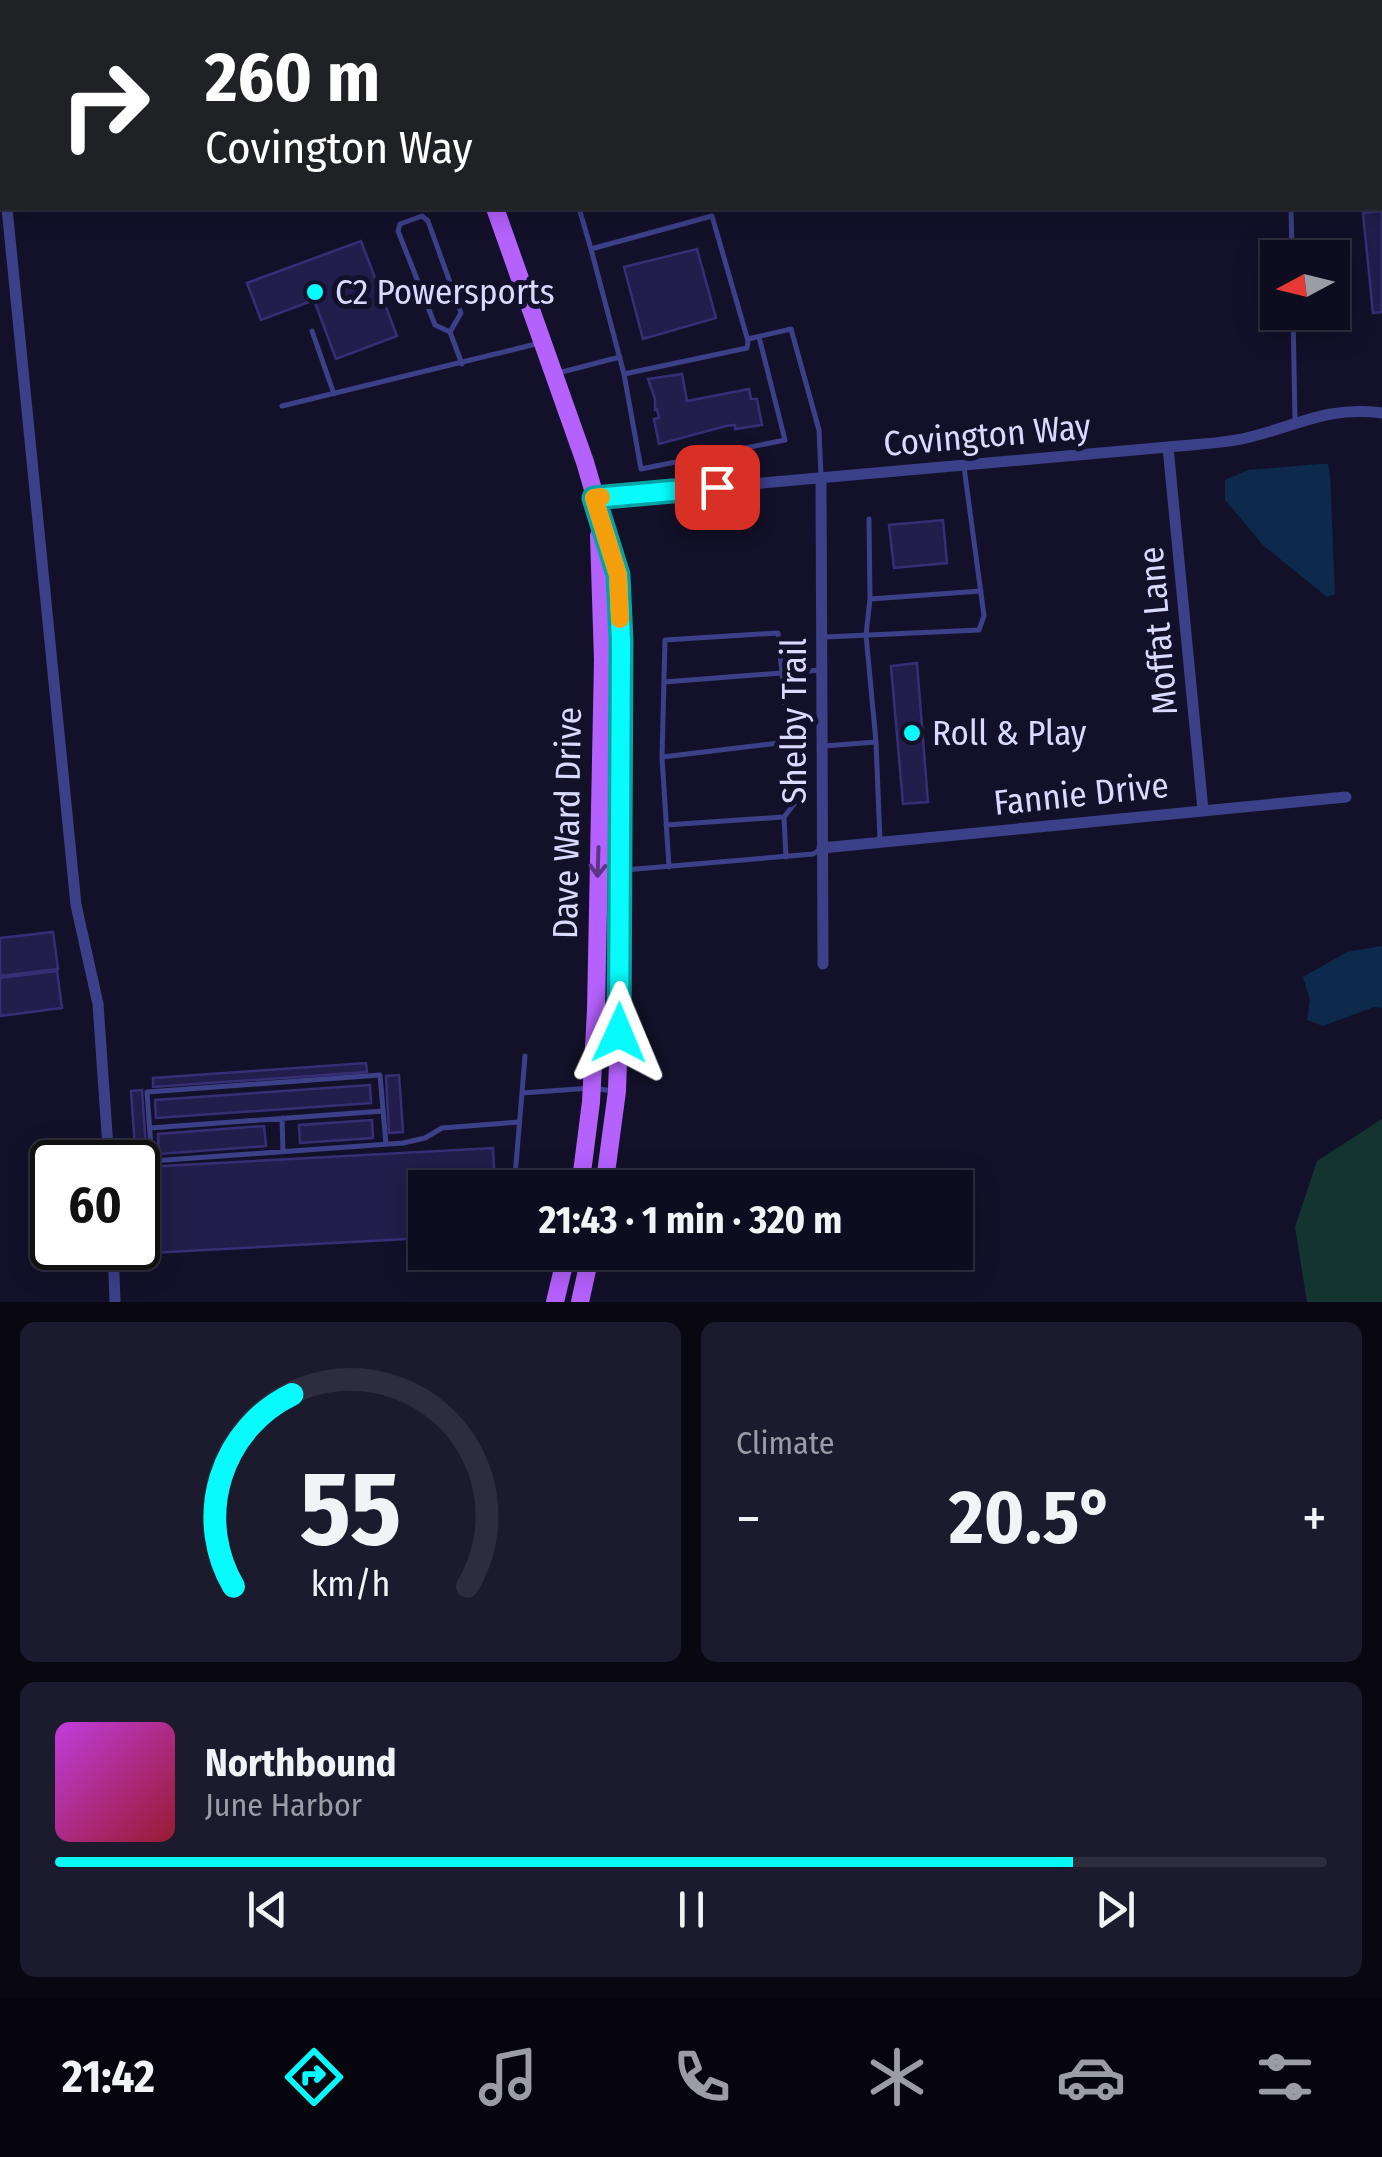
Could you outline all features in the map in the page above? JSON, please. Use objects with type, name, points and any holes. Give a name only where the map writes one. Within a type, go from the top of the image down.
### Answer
[{"type":"main road","name":"Dave Ward Drive","points":[[496,210],[555,374],[618,575],[623,674],[621,870],[616,1092],[606,1170]]},
{"type":"main road","name":"Dave Ward Drive","points":[[582,1170],[592,1088],[603,660],[599,520]]},
{"type":"main road","points":[[555,1302],[563,1270]]},
{"type":"main road","points":[[580,1302],[587,1270]]},
{"type":"street","points":[[6,210],[76,906],[98,1004],[108,1140]]},
{"type":"street","name":"Covington Way","points":[[594,498],[1168,447],[1244,438],[1327,412],[1382,414]]},
{"type":"street","name":"Moffat Lane","points":[[1168,447],[1203,810]]},
{"type":"street","name":"Shelby Trail","points":[[821,478],[822,964]]},
{"type":"street","name":"Fannie Drive","points":[[822,848],[1346,797]]},
{"type":"street","points":[[114,1270],[115,1302]]},
{"type":"lane","points":[[580,210],[620,357],[641,469],[785,440],[759,337]]},
{"type":"lane","points":[[624,374],[747,348],[748,340],[710,210]]},
{"type":"lane","points":[[1291,210],[1292,240]]},
{"type":"lane","points":[[450,332],[461,313],[428,221],[422,216],[400,224],[398,231],[435,325],[450,332],[462,364]]},
{"type":"lane","points":[[591,249],[712,216]]},
{"type":"lane","points":[[748,340],[791,329],[818,430],[821,478]]},
{"type":"lane","points":[[1293,330],[1295,422]]},
{"type":"lane","points":[[312,331],[334,394]]},
{"type":"lane","points":[[282,406],[543,342]]},
{"type":"lane","points":[[555,374],[620,357]]},
{"type":"lane","points":[[822,637],[978,630],[984,616],[964,464]]},
{"type":"lane","points":[[869,519],[870,599],[866,636],[880,842]]},
{"type":"lane","points":[[870,599],[981,591]]},
{"type":"lane","points":[[669,866],[662,757],[665,640],[778,633],[794,804],[784,817],[786,856]]},
{"type":"lane","points":[[664,682],[822,670]]},
{"type":"lane","points":[[662,757],[790,742]]},
{"type":"lane","points":[[823,746],[876,742]]},
{"type":"lane","points":[[666,825],[784,817]]},
{"type":"lane","points":[[621,870],[813,854],[822,848]]},
{"type":"lane","points":[[515,1170],[525,1056]]},
{"type":"lane","points":[[386,1144],[380,1074],[148,1092],[152,1161],[386,1144],[425,1138],[442,1128],[519,1122]]},
{"type":"lane","points":[[522,1093],[592,1088],[616,1092]]},
{"type":"lane","points":[[150,1128],[383,1111]]},
{"type":"lane","points":[[282,1118],[283,1152]]},
{"type":"green space","points":[[1382,1119],[1382,1302],[1307,1302],[1295,1227],[1317,1161]]},
{"type":"water","points":[[1328,464],[1335,594],[1327,597],[1263,545],[1225,500],[1225,480],[1248,470]]},
{"type":"water","points":[[1382,946],[1382,1008],[1374,1007],[1323,1026],[1307,1020],[1310,1000],[1303,977],[1347,952]]},
{"type":"building","points":[[1382,211],[1382,312],[1373,313],[1363,213]]},
{"type":"building","name":"C2 Powersports","points":[[361,241],[397,336],[336,359],[314,300],[261,320],[247,283]]},
{"type":"building","points":[[697,249],[716,318],[643,339],[624,267]]},
{"type":"building","points":[[682,374],[687,401],[749,389],[751,399],[757,399],[762,425],[735,429],[735,425],[726,426],[659,444],[654,419],[659,418],[648,379]]},
{"type":"building","points":[[943,520],[947,563],[894,568],[889,525]]},
{"type":"building","points":[[917,663],[928,802],[903,804],[891,666]]},
{"type":"building","points":[[53,932],[58,969],[0,976],[0,938]]},
{"type":"building","points":[[57,971],[62,1008],[0,1016],[0,978]]},
{"type":"building","points":[[366,1063],[367,1072],[153,1087],[153,1078]]},
{"type":"building","points":[[399,1075],[403,1132],[389,1133],[386,1076]]},
{"type":"building","points":[[370,1085],[371,1103],[156,1118],[155,1100]]},
{"type":"building","points":[[142,1090],[145,1140],[134,1140],[131,1091]]},
{"type":"building","points":[[372,1120],[373,1138],[300,1143],[299,1125]]},
{"type":"building","points":[[264,1126],[266,1146],[160,1154],[158,1134]]},
{"type":"building","points":[[493,1148],[494,1170],[408,1170],[408,1239],[160,1252],[160,1166]]},
{"type":"slow traffic","points":[[601,497],[594,498],[618,575],[620,619]]},
{"type":"place","name":"C2 Powersports","points":[[315,292]]},
{"type":"place","name":"Roll & Play","points":[[912,733]]},
{"type":"route","points":[[619,1033],[623,674],[618,575],[594,498],[717,487]]}]
